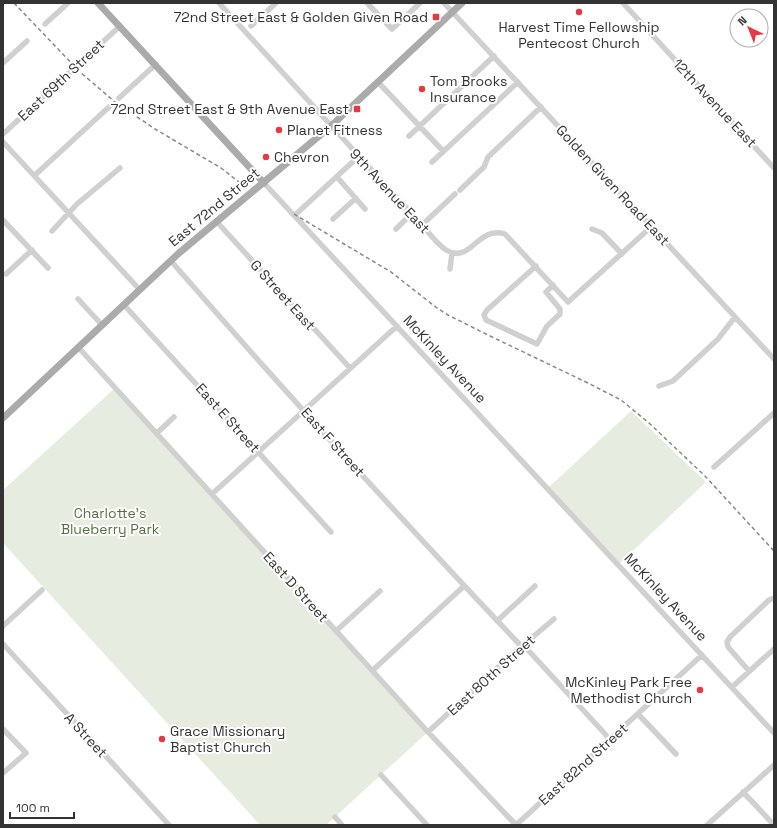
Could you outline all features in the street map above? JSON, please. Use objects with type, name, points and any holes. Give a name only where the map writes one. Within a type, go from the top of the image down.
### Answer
[{"type":"main road","name":"McKinley Avenue","points":[[98,3],[156,64],[264,183]]},
{"type":"main road","name":"East 72nd Street","points":[[3,418],[171,262],[331,126],[462,3]]},
{"type":"street","points":[[45,24],[68,3]]},
{"type":"street","name":"9th Avenue East","points":[[219,3],[442,247],[452,253]]},
{"type":"street","points":[[251,26],[276,3]]},
{"type":"street","points":[[368,3],[392,29],[420,3]]},
{"type":"street","name":"Golden Given Road East","points":[[444,3],[774,359]]},
{"type":"street","name":"12th Avenue East","points":[[623,3],[774,168]]},
{"type":"street","name":"East 69th Street","points":[[3,134],[120,26]]},
{"type":"street","points":[[3,63],[27,41]]},
{"type":"street","points":[[408,136],[494,56]]},
{"type":"street","points":[[119,98],[156,64]]},
{"type":"street","points":[[378,82],[443,151]]},
{"type":"street","points":[[432,162],[518,82]]},
{"type":"street","points":[[35,175],[109,107]]},
{"type":"street","points":[[422,225],[484,167],[488,157],[541,107]]},
{"type":"street","points":[[3,142],[140,290]]},
{"type":"street","points":[[295,215],[359,156]]},
{"type":"street","points":[[52,231],[92,190],[108,179],[120,168]]},
{"type":"street","points":[[337,177],[365,209]]},
{"type":"street","name":"McKinley Avenue","points":[[264,183],[774,733]]},
{"type":"street","points":[[332,219],[356,198]]},
{"type":"street","points":[[396,229],[412,214]]},
{"type":"street","points":[[3,220],[48,268]]},
{"type":"street","name":"G Street East","points":[[217,222],[350,368]]},
{"type":"street","points":[[450,269],[452,253],[466,251],[484,235],[492,232],[505,234],[568,302],[651,227]]},
{"type":"street","points":[[592,229],[602,233],[622,254]]},
{"type":"street","points":[[6,274],[32,250]]},
{"type":"street","name":"East F Street","points":[[171,262],[464,586],[521,646],[528,650],[609,740]]},
{"type":"street","points":[[536,266],[485,312],[484,316],[486,320],[537,344],[547,326],[560,314],[560,309],[546,292],[553,285]]},
{"type":"street","points":[[78,299],[102,325]]},
{"type":"street","name":"East E Street","points":[[124,305],[331,532]]},
{"type":"street","points":[[659,386],[672,381],[718,339],[735,317]]},
{"type":"street","points":[[212,494],[396,326]]},
{"type":"street","name":"East D Street","points":[[78,347],[428,732],[516,825]]},
{"type":"street","points":[[714,467],[774,413]]},
{"type":"street","points":[[157,434],[174,417]]},
{"type":"street","points":[[372,670],[464,586]]},
{"type":"street","points":[[497,621],[534,586]]},
{"type":"street","points":[[3,626],[42,590]]},
{"type":"street","points":[[336,631],[380,591]]},
{"type":"street","points":[[749,671],[728,647],[727,642],[730,637],[769,600],[774,598]]},
{"type":"street","name":"East 80th Street","points":[[428,732],[521,646],[554,619]]},
{"type":"street","name":"A Street","points":[[3,644],[169,825]]},
{"type":"street","points":[[732,687],[774,650]]},
{"type":"street","name":"East 82nd Street","points":[[516,825],[702,655]]},
{"type":"street","points":[[638,714],[676,754]]},
{"type":"street","points":[[3,729],[26,753],[3,773]]},
{"type":"street","points":[[706,825],[774,765]]},
{"type":"street","points":[[381,775],[427,825]]},
{"type":"street","points":[[744,792],[774,824]]},
{"type":"street","points":[[335,817],[342,825]]},
{"type":"green space","name":"Charlotte's Blueberry Park","points":[[115,388],[428,732],[326,825],[260,825],[3,543],[3,490]]},
{"type":"green space","points":[[631,411],[706,482],[620,563],[549,487]]},
{"type":"railway","points":[[14,3],[80,72],[115,102],[155,129],[221,168],[239,182]]},
{"type":"railway","points":[[294,214],[391,272],[448,315],[621,400],[649,423],[705,476],[774,551]]},
{"type":"place","name":"Harvest Time Fellowship Pentecost Church","points":[[579,12]]},
{"type":"place","name":"72nd Street East & Golden Given Road","points":[[436,17]]},
{"type":"place","name":"Tom Brooks Insurance","points":[[422,89]]},
{"type":"place","name":"72nd Street East & 9th Avenue East","points":[[357,109]]},
{"type":"place","name":"Planet Fitness","points":[[279,130]]},
{"type":"place","name":"Chevron","points":[[266,157]]},
{"type":"place","name":"McKinley Park Free Methodist Church","points":[[700,690]]},
{"type":"place","name":"Grace Missionary Baptist Church","points":[[162,739]]}]
